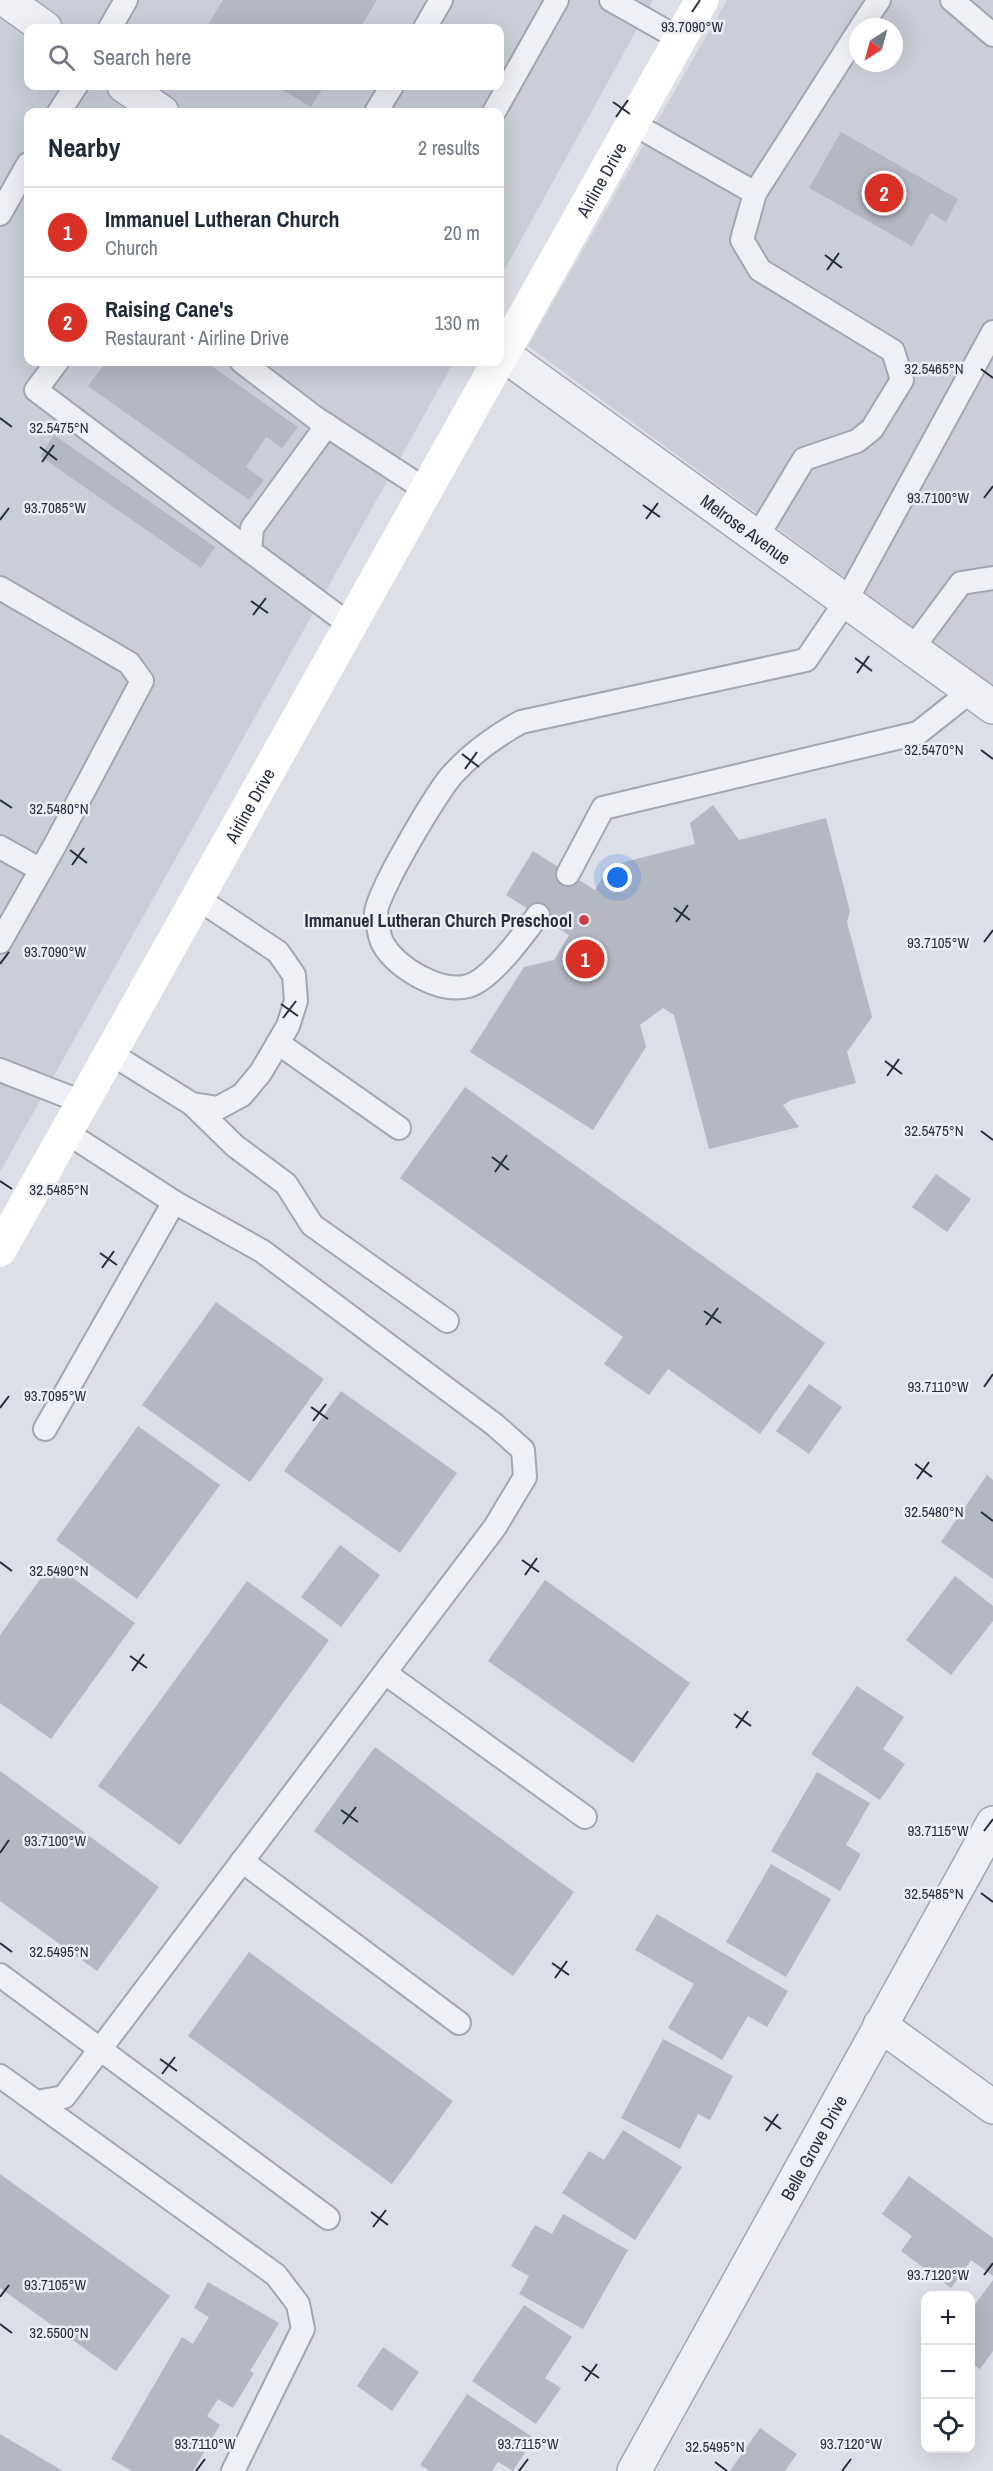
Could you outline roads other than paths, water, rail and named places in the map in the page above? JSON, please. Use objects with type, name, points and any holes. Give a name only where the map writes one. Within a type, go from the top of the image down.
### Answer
[{"type":"main road","name":"Airline Drive","points":[[504,349],[702,0]]},
{"type":"main road","name":"Airline Drive","points":[[0,1250],[494,366]]},
{"type":"street","points":[[6,0],[39,24]]},
{"type":"street","points":[[130,90],[156,108]]},
{"type":"street","name":"Melrose Avenue","points":[[504,359],[982,699]]},
{"type":"street","name":"Belle Grove Drive","points":[[634,2471],[993,1823]]},
{"type":"street","points":[[880,2025],[993,2107]]},
{"type":"lane","points":[[112,24],[126,0]]},
{"type":"lane","points":[[427,24],[441,0]]},
{"type":"lane","points":[[496,108],[557,0]]},
{"type":"lane","points":[[611,0],[680,39]]},
{"type":"lane","points":[[867,18],[879,0]]},
{"type":"lane","points":[[952,0],[993,35]]},
{"type":"lane","points":[[757,537],[804,459],[856,441],[872,429],[902,380],[893,351],[760,270],[742,240],[755,192],[849,46]]},
{"type":"lane","points":[[62,108],[73,90]]},
{"type":"lane","points":[[378,108],[390,90]]},
{"type":"lane","points":[[632,123],[755,192]]},
{"type":"lane","points":[[0,214],[24,171]]},
{"type":"lane","points":[[538,915],[496,967],[469,986],[440,986],[407,970],[382,943],[376,911],[392,871],[451,775],[489,740],[521,722],[806,660],[846,601],[993,332]]},
{"type":"lane","points":[[54,366],[36,390],[350,626]]},
{"type":"lane","points":[[247,366],[327,425],[426,490]]},
{"type":"lane","points":[[250,551],[252,528],[327,425]]},
{"type":"lane","points":[[912,649],[962,584],[993,578]]},
{"type":"lane","points":[[0,588],[129,663],[142,681],[41,870],[3,931]]},
{"type":"lane","points":[[568,874],[603,808],[918,733],[982,699]]},
{"type":"lane","points":[[0,847],[41,870]]},
{"type":"lane","points":[[192,1104],[218,1108],[242,1095],[261,1072],[288,1026],[296,1001],[294,975],[278,952],[197,898]]},
{"type":"lane","points":[[278,1043],[399,1128]]},
{"type":"lane","points":[[110,1053],[192,1104],[234,1146],[286,1184],[312,1225],[447,1321]]},
{"type":"lane","points":[[0,1070],[82,1102]]},
{"type":"lane","points":[[37,2102],[64,2097],[495,1527],[525,1477],[523,1450],[495,1425],[262,1251],[174,1202],[66,1132]]},
{"type":"lane","points":[[45,1429],[174,1202]]},
{"type":"lane","points":[[385,1673],[585,1817]]},
{"type":"lane","points":[[242,1861],[459,2023]]},
{"type":"lane","points":[[0,1975],[328,2218]]},
{"type":"lane","points":[[0,2076],[276,2275],[298,2304],[303,2329],[233,2471]]},
{"type":"place","name":"Raising Cane's","points":[[884,193]]},
{"type":"place","name":"Immanuel Lutheran Church Preschool","points":[[584,920]]},
{"type":"place","name":"Immanuel Lutheran Church","points":[[585,959]]}]
